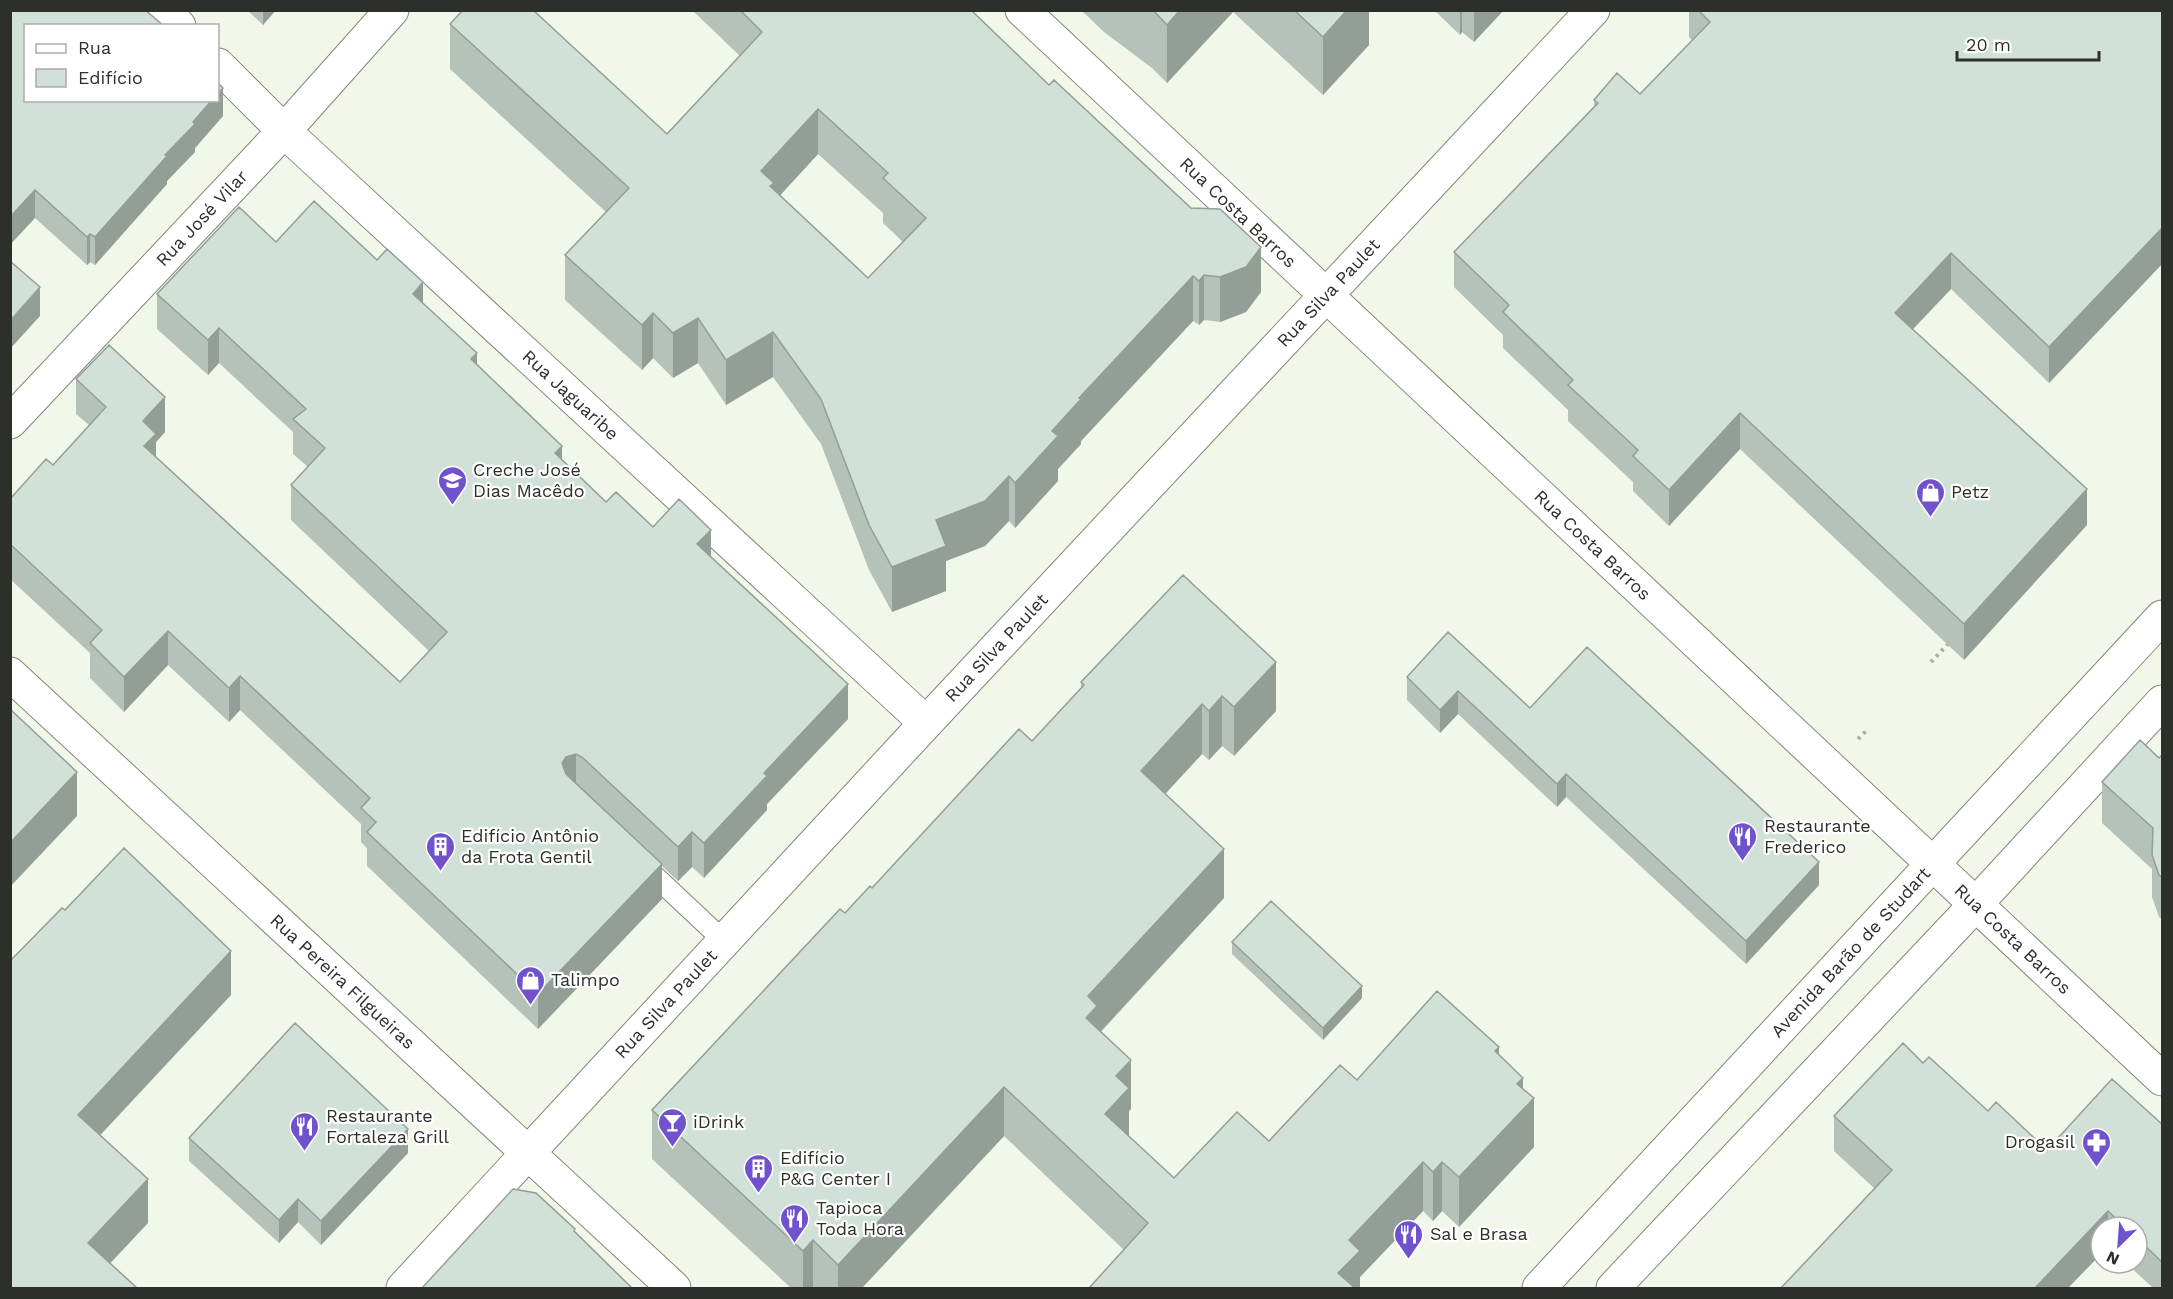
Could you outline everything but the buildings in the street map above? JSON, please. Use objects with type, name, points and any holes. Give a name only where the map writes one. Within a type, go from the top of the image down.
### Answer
[{"type":"street","points":[[164,10],[177,24]]},
{"type":"street","name":"Rua José Vilar","points":[[10,422],[284,131],[392,10]]},
{"type":"street","name":"Rua Costa Barros","points":[[1022,10],[2163,1079]]},
{"type":"street","name":"Rua Silva Paulet","points":[[403,1288],[926,723],[1593,10]]},
{"type":"street","name":"Rua Jaguaribe","points":[[219,66],[284,131],[926,723]]},
{"type":"street","name":"Avenida Barão de Studart","points":[[1539,1288],[2163,617]]},
{"type":"street","name":"Rua Pereira Filgueiras","points":[[10,674],[674,1288]]},
{"type":"street","points":[[1613,1288],[1975,905],[2163,702]]},
{"type":"lane","points":[[632,855],[724,941]]},
{"type":"path","points":[[1931,662],[1948,644]]},
{"type":"place","name":"Creche José Dias Macêdo","points":[[452,506]]},
{"type":"place","name":"Petz","points":[[1930,518]]},
{"type":"place","name":"Restaurante Frederico","points":[[1743,862]]},
{"type":"place","name":"Edifício Antônio da Frota Gentil","points":[[440,872]]},
{"type":"place","name":"Talimpo","points":[[530,1006]]},
{"type":"place","name":"iDrink","points":[[672,1148]]},
{"type":"place","name":"Restaurante Fortaleza Grill","points":[[305,1152]]},
{"type":"place","name":"Drogasil","points":[[2096,1168]]},
{"type":"place","name":"Edifício P&G Center I","points":[[759,1194]]},
{"type":"place","name":"Tapioca Toda Hora","points":[[795,1244]]},
{"type":"place","name":"Sal e Brasa","points":[[1409,1260]]}]
